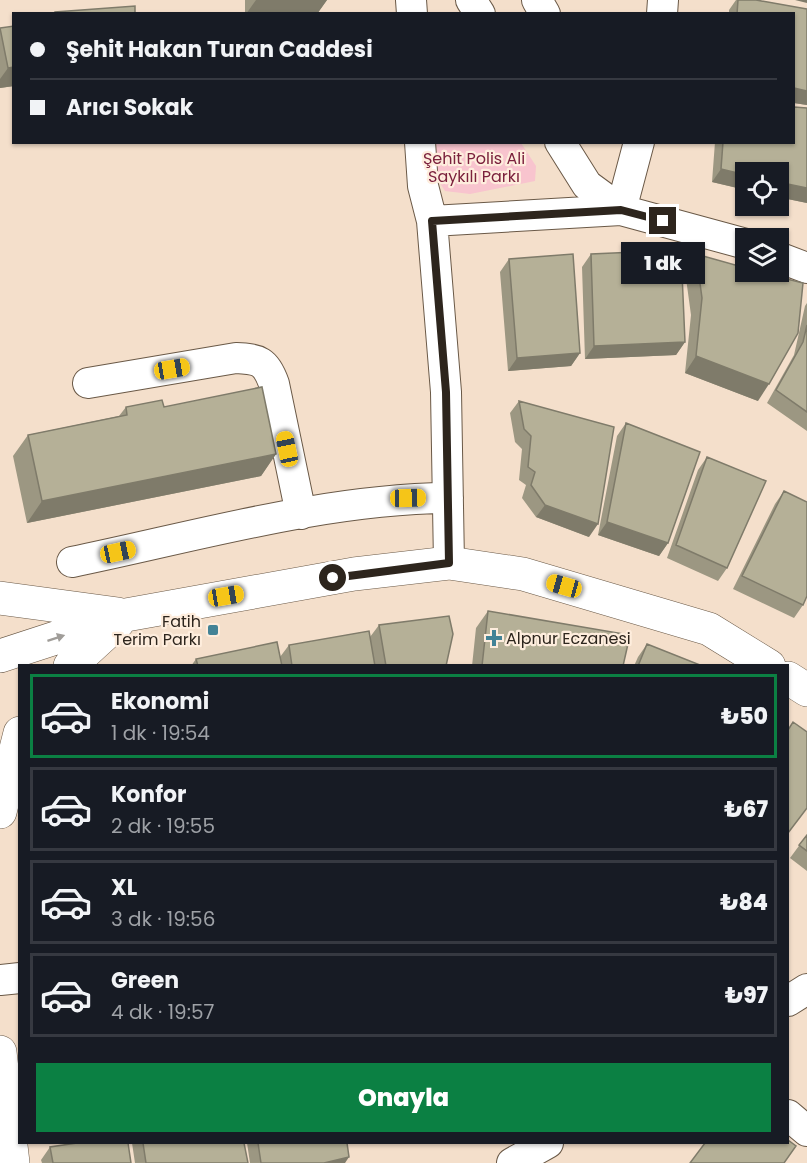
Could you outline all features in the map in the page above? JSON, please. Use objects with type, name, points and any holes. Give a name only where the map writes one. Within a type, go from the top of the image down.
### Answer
[{"type":"main road","points":[[0,656],[126,615],[354,574],[449,563],[523,574],[709,629],[766,664]]},
{"type":"main road","points":[[0,598],[126,615]]},
{"type":"main road","points":[[72,664],[126,615]]},
{"type":"main road","points":[[789,679],[807,690]]},
{"type":"main road","points":[[0,812],[18,741]]},
{"type":"main road","points":[[0,1052],[13,1163]]},
{"type":"street","points":[[420,144],[423,186],[432,221],[446,392],[449,563]]},
{"type":"street","points":[[561,144],[587,185],[621,210]]},
{"type":"street","points":[[621,210],[638,144]]},
{"type":"street","points":[[432,221],[621,210],[735,241]]},
{"type":"street","points":[[789,261],[807,268]]},
{"type":"street","points":[[88,383],[236,358],[256,359],[269,369],[274,384],[301,514]]},
{"type":"street","points":[[72,562],[301,514],[408,498],[448,498]]},
{"type":"street","points":[[0,980],[18,978]]},
{"type":"street","points":[[789,1000],[807,989]]},
{"type":"street","points":[[789,1116],[807,1131]]},
{"type":"street","points":[[512,1163],[546,1144]]},
{"type":"green space","name":"Şehit Polis Ali Saykılı Parkı","points":[[433,144],[522,144],[536,166],[535,181],[470,194],[445,191],[436,177]]},
{"type":"building","points":[[738,0],[756,0],[807,9],[807,91],[795,88],[795,12],[737,12]]},
{"type":"building","points":[[135,6],[135,12],[55,12]]},
{"type":"building","points":[[12,26],[12,67],[8,68],[0,28]]},
{"type":"building","points":[[795,107],[807,108],[807,188],[789,184],[789,162],[735,162],[735,172],[721,169],[723,144],[795,144]]},
{"type":"building","points":[[681,250],[685,342],[594,346],[591,254]]},
{"type":"building","points":[[573,254],[580,353],[517,358],[509,259]]},
{"type":"building","points":[[696,254],[735,265],[735,282],[789,282],[789,280],[803,283],[798,333],[769,384],[696,356],[702,298]]},
{"type":"building","points":[[807,325],[807,412],[776,390],[803,342]]},
{"type":"building","points":[[262,387],[276,454],[42,501],[28,435],[127,415],[126,407],[162,400],[164,407]]},
{"type":"building","points":[[519,401],[614,427],[598,524],[545,505],[531,485],[535,472],[528,467],[531,436],[524,429]]},
{"type":"building","points":[[626,423],[700,452],[668,543],[607,522]]},
{"type":"building","points":[[707,457],[766,481],[727,568],[676,545]]},
{"type":"building","points":[[784,491],[807,502],[807,596],[803,605],[742,576]]},
{"type":"building","points":[[488,611],[630,635],[623,664],[482,664]]},
{"type":"building","points":[[449,616],[453,634],[446,664],[386,664],[379,625]]},
{"type":"building","points":[[369,631],[375,664],[292,664],[289,645]]},
{"type":"building","points":[[277,642],[282,664],[197,664],[196,659]]},
{"type":"building","points":[[647,644],[697,664],[639,664]]},
{"type":"building","points":[[793,722],[807,732],[807,808],[789,832],[789,728]]},
{"type":"building","points":[[807,835],[807,851],[799,845]]},
{"type":"building","points":[[789,1141],[796,1146],[784,1163],[690,1163],[704,1144],[789,1144]]},
{"type":"building","points":[[70,1144],[128,1144],[131,1163],[53,1163],[50,1147]]},
{"type":"building","points":[[143,1144],[244,1144],[248,1163],[146,1163]]},
{"type":"building","points":[[258,1144],[347,1144],[349,1157],[324,1163],[261,1163]]},
{"type":"place","name":"Fatih Terim Parkı","points":[[213,630]]},
{"type":"place","name":"Alpnur Eczanesi","points":[[494,638]]},
{"type":"route","points":[[333,578],[449,563],[446,392],[432,221],[621,210],[663,221]]}]
